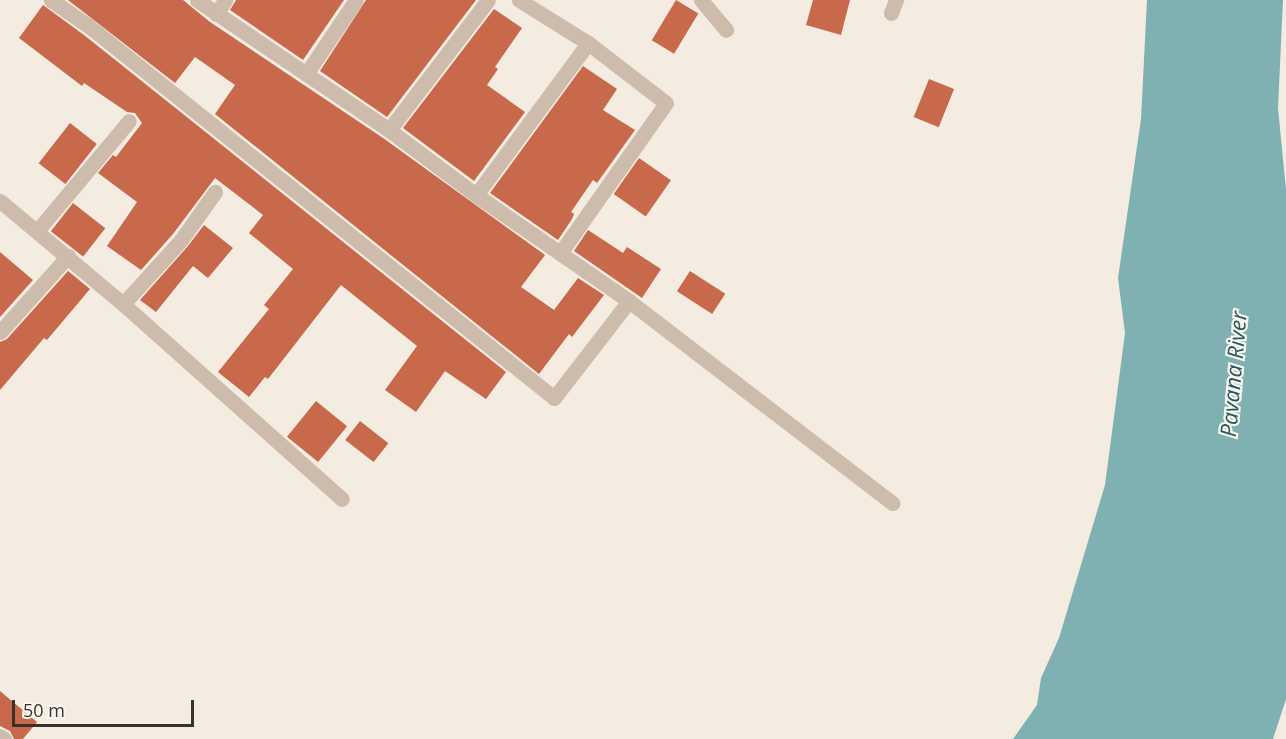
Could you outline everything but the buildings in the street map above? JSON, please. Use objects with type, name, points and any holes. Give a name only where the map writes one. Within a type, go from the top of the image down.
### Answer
[{"type":"street","points":[[51,0],[109,42],[554,398],[629,301]]},
{"type":"street","points":[[197,0],[389,130],[476,195],[629,301],[892,503]]},
{"type":"street","points":[[216,14],[225,0]]},
{"type":"street","points":[[306,74],[356,0]]},
{"type":"street","points":[[389,130],[488,0]]},
{"type":"street","points":[[519,0],[588,43],[666,103],[560,253]]},
{"type":"street","points":[[701,0],[726,30]]},
{"type":"street","points":[[476,195],[588,43]]},
{"type":"street","points":[[37,231],[129,121]]},
{"type":"street","points":[[123,304],[181,240],[216,192]]},
{"type":"street","points":[[0,201],[68,256],[342,499]]},
{"type":"street","points":[[0,332],[68,256]]},
{"type":"street","points":[[0,736],[4,739]]},
{"type":"water","name":"Pavana River","points":[[1147,0],[1283,0],[1278,108],[1286,190],[1286,699],[1273,739],[1013,739],[1037,705],[1041,678],[1059,638],[1105,485],[1125,333],[1118,278],[1141,119]]}]
